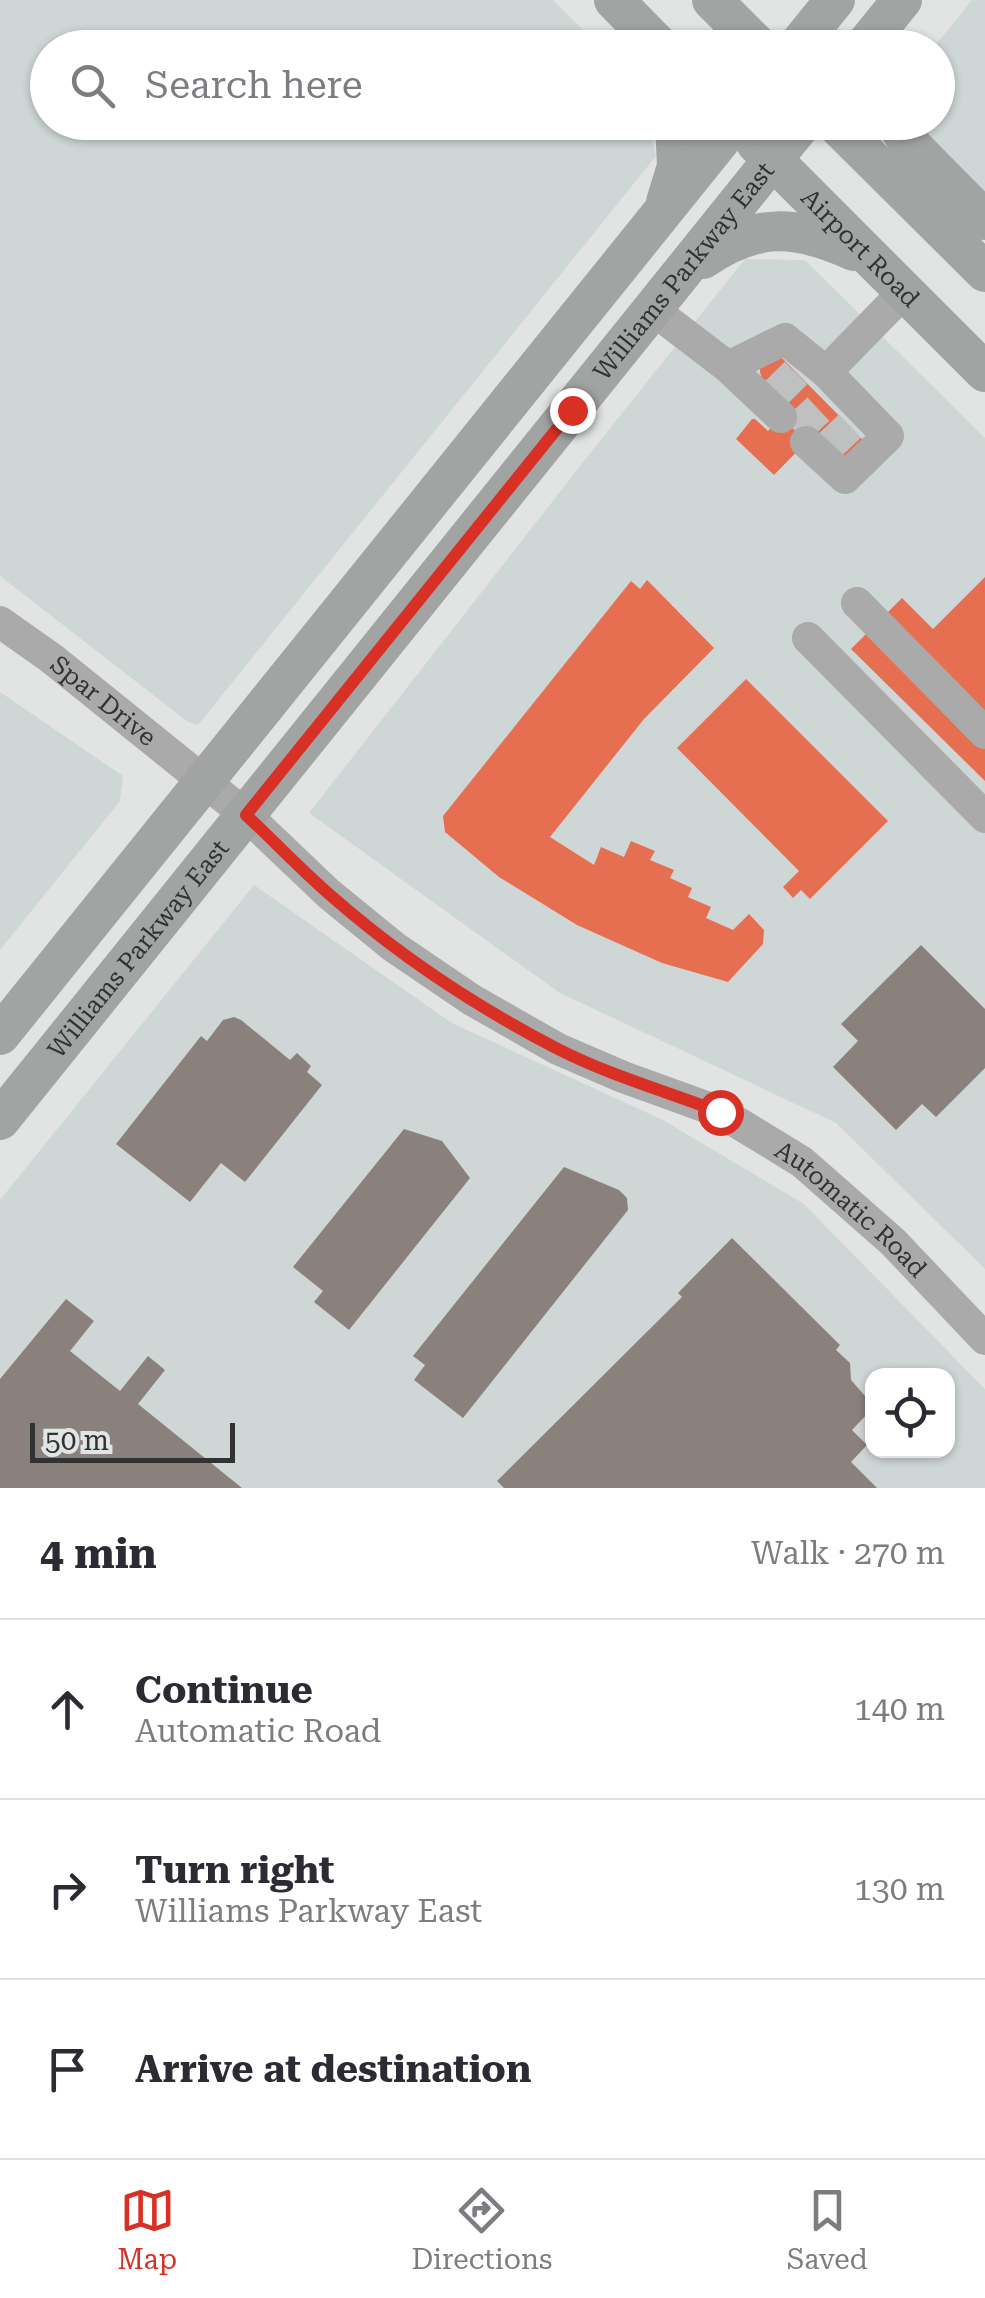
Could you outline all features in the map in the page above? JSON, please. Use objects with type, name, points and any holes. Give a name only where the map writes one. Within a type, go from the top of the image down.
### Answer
[{"type":"main road","points":[[587,0],[611,30]]},
{"type":"main road","points":[[614,0],[644,30]]},
{"type":"main road","points":[[712,0],[742,30]]},
{"type":"main road","points":[[811,30],[835,0]]},
{"type":"main road","points":[[879,30],[904,0]]},
{"type":"main road","points":[[895,30],[904,0]]},
{"type":"main road","points":[[662,212],[677,166],[676,140]]},
{"type":"main road","name":"Williams Parkway East","points":[[0,1036],[721,140]]},
{"type":"main road","name":"Airport Road","points":[[754,140],[985,372]]},
{"type":"main road","name":"Williams Parkway East","points":[[0,1120],[789,140]]},
{"type":"main road","points":[[852,140],[985,272]]},
{"type":"main road","points":[[907,140],[985,220]]},
{"type":"main road","points":[[683,272],[725,244],[765,231],[797,231],[826,238],[871,258]]},
{"type":"street","points":[[803,388],[904,292]]},
{"type":"street","points":[[652,309],[728,367],[803,388]]},
{"type":"street","points":[[728,367],[786,339],[803,388],[834,436]]},
{"type":"street","points":[[857,603],[985,732]]},
{"type":"street","name":"Spar Drive","points":[[0,622],[51,658],[203,782]]},
{"type":"street","points":[[808,638],[985,817]]},
{"type":"street","name":"Automatic Road","points":[[203,782],[246,815],[329,894],[394,947],[472,1000],[558,1049],[720,1112],[802,1162],[894,1242],[985,1339]]},
{"type":"shaded area","points":[[0,0],[553,0],[583,30],[30,30],[30,140],[652,140],[656,156],[198,725],[188,722],[0,576]]},
{"type":"shaded area","points":[[972,0],[985,0],[985,202],[931,140],[955,140],[955,30],[948,30]]},
{"type":"shaded area","points":[[745,259],[805,260],[985,438],[985,1269],[836,1123],[560,993],[309,813]]},
{"type":"shaded area","points":[[0,692],[123,776],[120,801],[0,950]]},
{"type":"shaded area","points":[[254,885],[452,1023],[663,1120],[804,1204],[985,1389],[985,1488],[0,1488],[0,1200]]},
{"type":"building: Shops","points":[[782,358],[863,440],[852,463],[816,432],[774,475],[736,439],[752,419],[768,431],[790,407],[762,379],[760,372],[760,368]]},
{"type":"building: Shops","points":[[985,577],[985,781],[851,649],[902,598],[933,629]]},
{"type":"building: Shops","points":[[647,580],[714,648],[644,719],[550,837],[594,865],[601,847],[624,857],[631,841],[655,851],[650,860],[674,870],[670,878],[692,888],[688,897],[711,907],[706,918],[733,930],[749,914],[764,930],[763,944],[728,982],[662,963],[577,925],[499,877],[445,832],[443,816],[631,581],[640,589]]},
{"type":"building: Shops","points":[[746,679],[888,821],[810,899],[801,890],[793,898],[783,887],[799,871],[677,748]]},
{"type":"building: Industry","points":[[921,945],[985,1009],[985,1068],[936,1117],[922,1104],[896,1130],[833,1067],[858,1041],[841,1024]]},
{"type":"building: Industry","points":[[234,1017],[290,1060],[297,1053],[311,1066],[307,1072],[322,1085],[245,1182],[221,1163],[190,1202],[116,1144],[201,1036],[207,1041],[223,1020]]},
{"type":"building: Industry","points":[[404,1129],[442,1141],[470,1178],[349,1330],[314,1302],[323,1291],[293,1267]]},
{"type":"building: Industry","points":[[564,1167],[619,1190],[627,1198],[628,1210],[463,1418],[414,1380],[425,1365],[413,1356]]},
{"type":"building: Industry","points":[[732,1238],[840,1345],[836,1350],[850,1363],[851,1380],[865,1396],[865,1416],[852,1430],[865,1447],[851,1462],[877,1488],[504,1488],[497,1481],[682,1297],[678,1293]]},
{"type":"building: Industry","points":[[66,1299],[94,1321],[70,1351],[120,1391],[148,1356],[165,1370],[138,1404],[242,1488],[0,1488],[0,1379]]},
{"type":"tunnel","points":[[776,393],[796,373]]},
{"type":"tunnel","points":[[795,431],[826,402]]},
{"type":"tunnel","points":[[829,446],[850,426]]},
{"type":"route","points":[[572,410],[246,815],[329,894],[394,947],[472,1000],[558,1049],[720,1112]]}]
